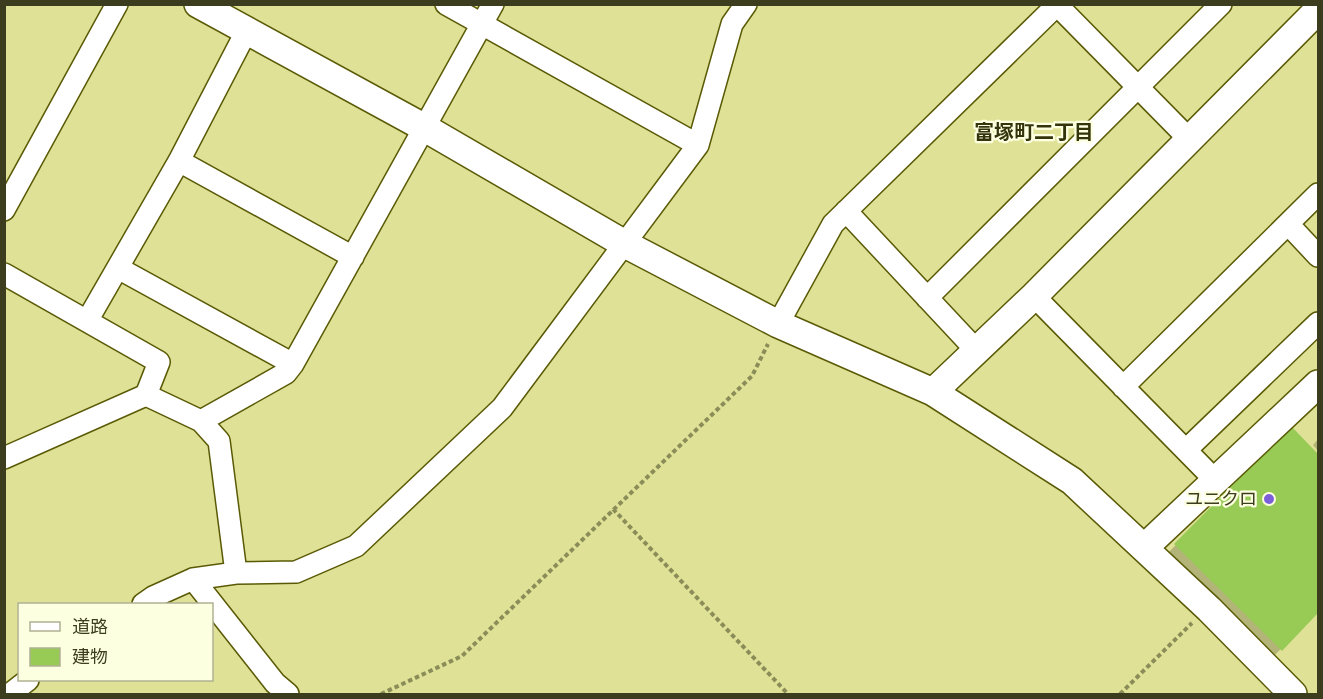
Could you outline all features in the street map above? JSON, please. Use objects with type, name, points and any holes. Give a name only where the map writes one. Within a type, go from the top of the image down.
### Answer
[{"type":"street","points":[[4,210],[117,4]]},
{"type":"street","points":[[198,4],[425,128],[623,243],[778,324],[933,392],[1072,481],[1209,609],[1293,694]]},
{"type":"street","points":[[446,4],[698,145]]},
{"type":"street","points":[[201,421],[286,373],[293,364],[493,4]]},
{"type":"street","points":[[144,603],[193,579],[236,573],[296,572],[356,546],[502,408],[698,145],[732,24],[746,4]]},
{"type":"street","points":[[927,298],[1221,4]]},
{"type":"street","points":[[778,324],[833,224],[1058,5],[1188,140]]},
{"type":"street","points":[[933,392],[1034,296],[1318,10]]},
{"type":"street","points":[[87,321],[179,161],[247,30]]},
{"type":"street","points":[[179,161],[353,257]]},
{"type":"street","points":[[1123,387],[1318,194]]},
{"type":"street","points":[[846,211],[976,350]]},
{"type":"street","points":[[1288,224],[1318,256]]},
{"type":"street","points":[[118,268],[293,364]]},
{"type":"street","points":[[4,274],[159,362],[146,395],[4,458]]},
{"type":"street","points":[[1034,296],[1216,481]]},
{"type":"street","points":[[1186,450],[1318,322]]},
{"type":"street","points":[[1144,548],[1318,384]]},
{"type":"street","points":[[146,395],[201,421],[219,441],[236,573]]},
{"type":"street","points":[[193,579],[212,603]]},
{"type":"street","points":[[213,604],[275,683],[288,694]]},
{"type":"street","points":[[10,694],[27,681]]},
{"type":"path","points":[[381,694],[462,656],[752,376],[778,324]]},
{"type":"path","points":[[613,509],[788,694]]},
{"type":"path","points":[[1120,694],[1180,634],[1209,609]]},
{"type":"building","name":"ユニクロ","points":[[1291,426],[1318,454],[1318,613],[1282,651],[1174,544]]},
{"type":"place","name":"ユニクロ","points":[[1269,499]]},
{"type":"district","name":"富塚町二丁目","points":[[1034,132]]}]
